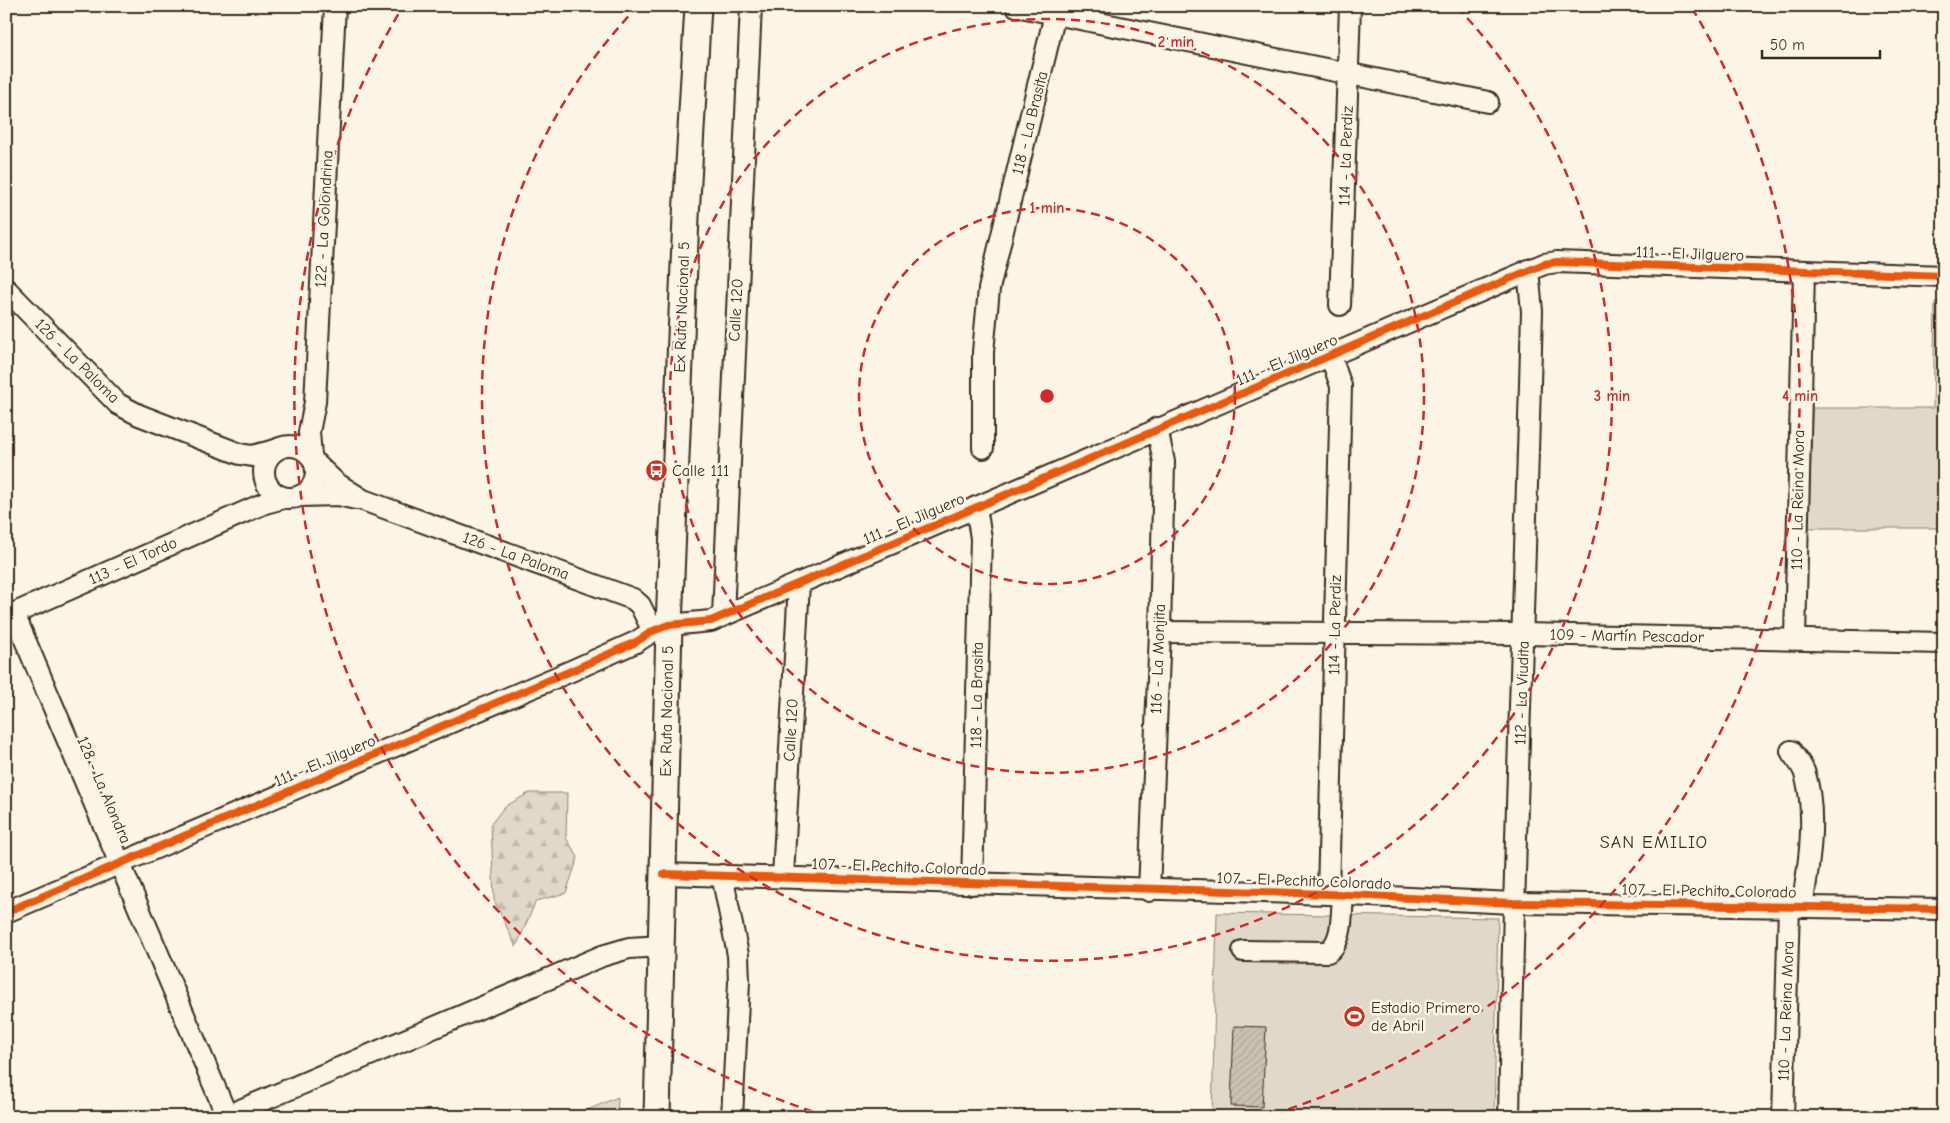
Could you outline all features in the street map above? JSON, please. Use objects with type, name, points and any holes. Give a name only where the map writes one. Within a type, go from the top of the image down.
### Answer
[{"type":"main road","name":"Ex Ruta Nacional 5","points":[[657,1117],[664,874],[661,628],[698,6]]},
{"type":"street","name":"122 - La Golondrina","points":[[313,459],[309,432],[315,402],[335,6]]},
{"type":"street","name":"Calle 120","points":[[723,615],[751,6]]},
{"type":"street","points":[[1016,6],[1056,10],[1349,74],[1488,102]]},
{"type":"street","name":"114 - La Perdiz","points":[[1340,306],[1350,6]]},
{"type":"street","name":"118 - La Brasita","points":[[983,448],[983,352],[989,289],[1056,10]]},
{"type":"street","name":"111 - El Jilguero","points":[[6,912],[636,642],[661,628],[711,621],[1157,428],[1331,356],[1544,264],[1557,262],[1944,276]]},
{"type":"street","name":"112 - La Viudita","points":[[1509,1117],[1513,903],[1524,634],[1532,311],[1528,270]]},
{"type":"street","name":"110 - La Reina Mora","points":[[1794,638],[1804,272]]},
{"type":"street","name":"126 - La Paloma","points":[[6,289],[118,404],[138,415],[240,454],[252,456],[285,448]]},
{"type":"street","name":"114 - La Perdiz","points":[[1243,951],[1328,952],[1335,947],[1339,939],[1335,895],[1335,632],[1341,386],[1331,356]]},
{"type":"street","name":"116 - La Monjita","points":[[1149,891],[1160,632],[1164,462],[1157,428]]},
{"type":"street","points":[[259,505],[266,481],[266,461],[309,432]]},
{"type":"street","points":[[266,481],[277,495],[292,497],[312,486],[315,478],[313,459],[300,448],[285,448]]},
{"type":"street","name":"126 - La Paloma","points":[[240,454],[252,462],[266,481]]},
{"type":"street","name":"126 - La Paloma","points":[[313,459],[336,483],[363,500]]},
{"type":"street","name":"126 - La Paloma","points":[[292,497],[338,495],[363,500],[634,599],[661,628]]},
{"type":"street","name":"113 - El Tordo","points":[[10,615],[259,505],[292,497]]},
{"type":"street","name":"118 - La Brasita","points":[[972,884],[981,538],[976,507]]},
{"type":"street","name":"Calle 120","points":[[783,877],[799,583]]},
{"type":"street","name":"128 - La Alondra","points":[[10,615],[120,864],[225,1116]]},
{"type":"street","name":"109 - Martín Pescador","points":[[1160,632],[1524,634],[1944,642]]},
{"type":"street","name":"110 - La Reina Mora","points":[[1783,1117],[1796,906],[1808,868],[1810,797],[1805,771],[1790,751]]},
{"type":"street","name":"107 - El Pechito Colorado","points":[[664,874],[1149,891],[1335,895],[1513,903],[1944,909]]},
{"type":"street","points":[[722,875],[738,955],[739,982],[732,1117]]},
{"type":"street","points":[[225,1116],[602,956],[629,948],[662,946]]},
{"type":"green space","points":[[1935,302],[1944,302],[1944,528],[1809,528],[1812,408],[1933,408]]},
{"type":"green space","points":[[529,793],[567,793],[566,838],[578,857],[566,893],[536,901],[516,947],[494,900],[491,824],[504,807]]},
{"type":"green space","name":"Estadio Primero de Abril","points":[[1217,913],[1498,918],[1494,1117],[1212,1117]]},
{"type":"green space","points":[[618,1097],[617,1117],[571,1117]]},
{"type":"building","points":[[1234,1026],[1266,1027],[1262,1107],[1231,1106]]},
{"type":"cycle path","points":[[6,912],[571,671],[636,642],[653,631],[669,625],[711,621],[1544,264],[1557,262],[1944,276]]},
{"type":"cycle path","points":[[664,874],[1328,894],[1513,903],[1944,909]]},
{"type":"place","name":"Calle 111","points":[[656,471]]},
{"type":"place","name":"Estadio Primero de Abril","points":[[1355,1017]]},
{"type":"district","name":"SAN EMILIO","points":[[1654,842]]}]
